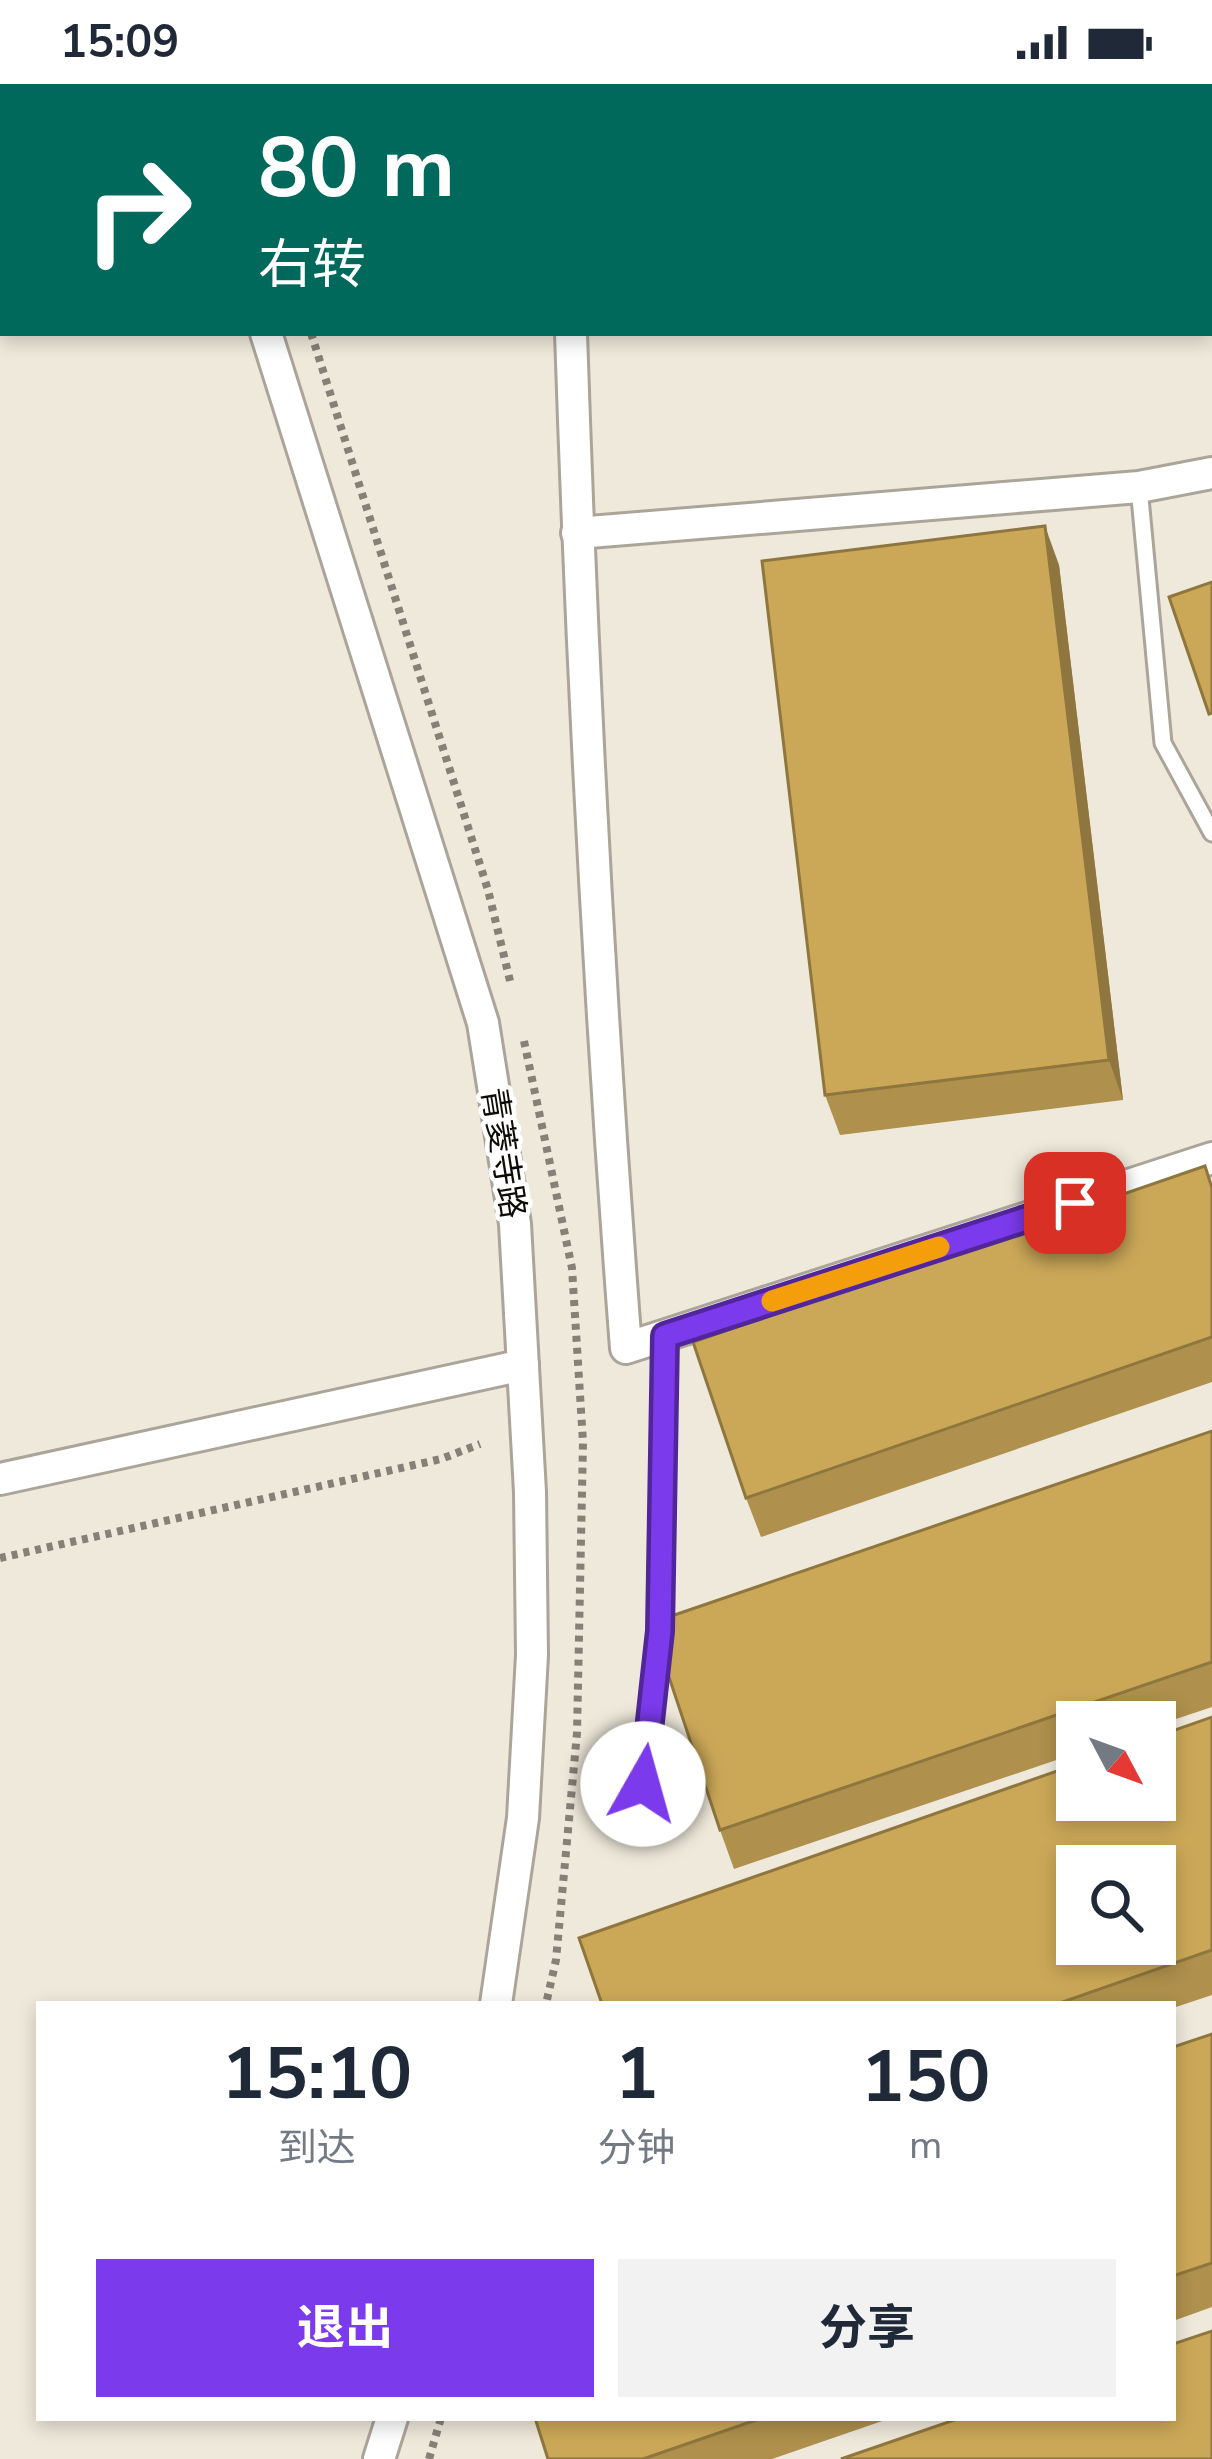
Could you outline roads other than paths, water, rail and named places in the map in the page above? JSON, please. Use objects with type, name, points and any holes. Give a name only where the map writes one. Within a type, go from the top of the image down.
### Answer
[{"type":"street","name":"青菱寺路","points":[[267,336],[483,1023],[515,1225],[530,1492],[532,1655],[523,1819],[496,2001]]},
{"type":"street","points":[[571,336],[610,1138],[626,1348],[1212,1158]]},
{"type":"street","points":[[578,533],[1139,487],[1212,473]]},
{"type":"street","points":[[0,1480],[524,1365]]},
{"type":"street","points":[[379,2459],[391,2421]]},
{"type":"lane","points":[[1139,487],[1163,743],[1212,833]]},
{"type":"lane","points":[[643,1784],[660,1631],[665,1336]]},
{"type":"lane","points":[[660,1631],[682,1623]]}]
